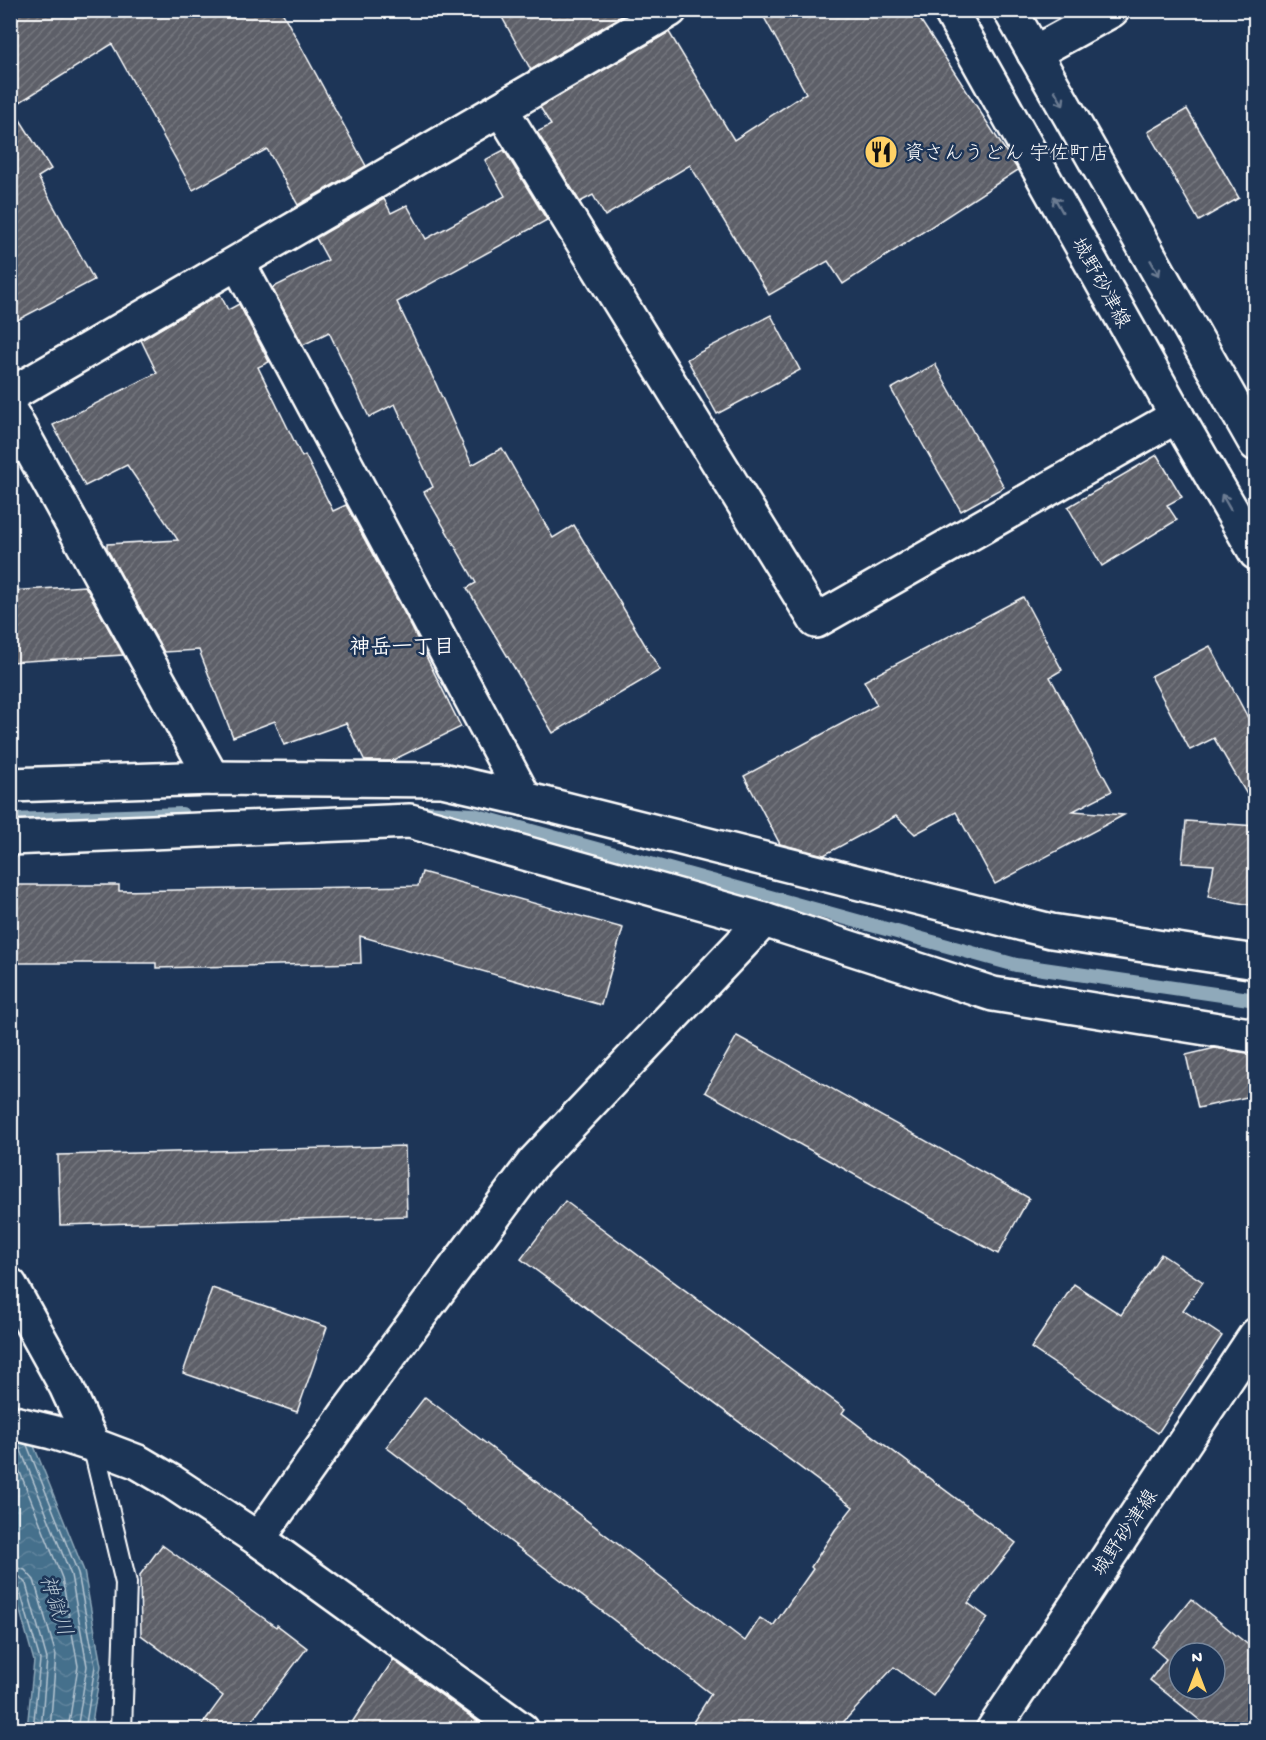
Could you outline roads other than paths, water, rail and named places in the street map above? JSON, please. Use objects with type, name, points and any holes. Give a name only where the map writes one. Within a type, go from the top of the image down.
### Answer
[{"type":"street","points":[[10,395],[670,10]]},
{"type":"street","name":"城野砂津線","points":[[950,10],[1256,553]]},
{"type":"street","points":[[1010,10],[1256,444]]},
{"type":"street","points":[[1034,53],[1112,10]]},
{"type":"street","points":[[501,109],[816,621],[1177,416]]},
{"type":"street","points":[[238,263],[525,799]]},
{"type":"street","points":[[10,411],[212,778]]},
{"type":"street","points":[[10,785],[212,778],[442,780],[1051,932],[1256,962]]},
{"type":"street","points":[[10,838],[410,821],[764,920],[993,993],[1256,1036]]},
{"type":"street","points":[[258,1539],[347,1413],[535,1161],[764,920]]},
{"type":"street","points":[[10,1285],[66,1386],[93,1445]]},
{"type":"street","name":"城野砂津線","points":[[993,1730],[1256,1335]]},
{"type":"street","points":[[10,1422],[93,1445],[138,1462],[172,1482],[258,1539],[522,1730]]},
{"type":"lane","points":[[93,1445],[126,1583],[121,1730]]},
{"type":"water","name":"神獄川","points":[[10,1386],[84,1571],[101,1666],[91,1729],[27,1729],[34,1661],[11,1579]]},
{"type":"waterway","points":[[426,812],[474,815],[1016,965],[1256,1000]]},
{"type":"waterway","points":[[10,820],[182,814]]},
{"type":"place","name":"資さんうどん 宇佐町店","points":[[881,152]]},
{"type":"district","name":"神岳一丁目","points":[[402,646]]}]
